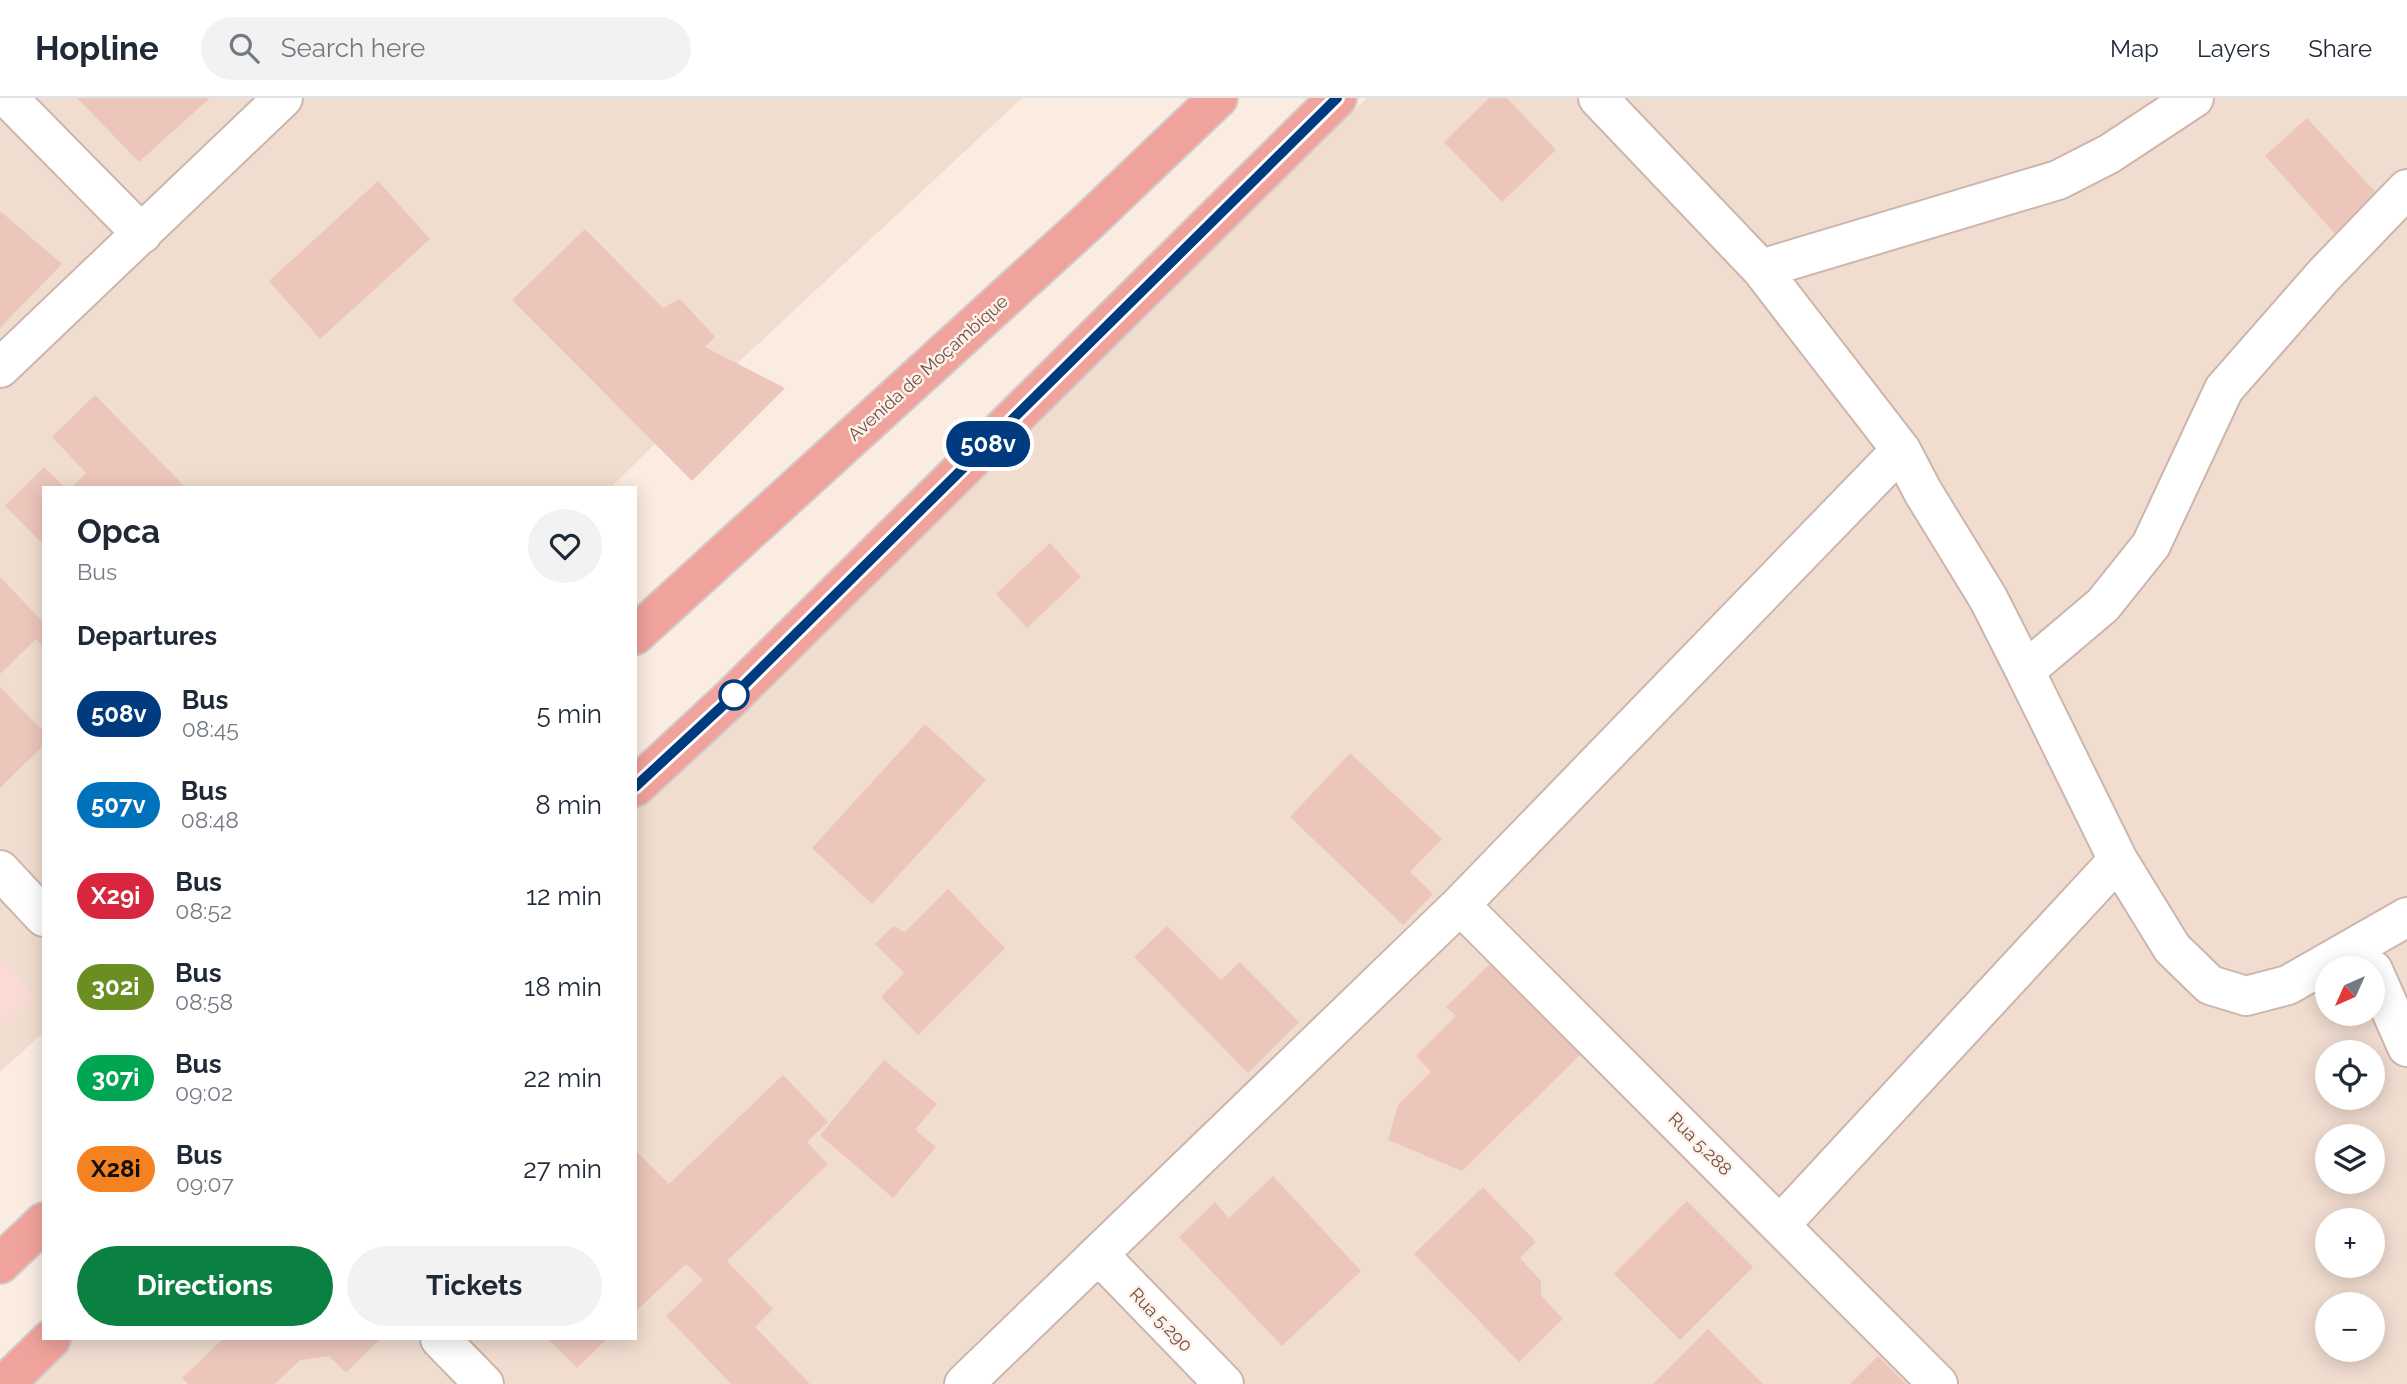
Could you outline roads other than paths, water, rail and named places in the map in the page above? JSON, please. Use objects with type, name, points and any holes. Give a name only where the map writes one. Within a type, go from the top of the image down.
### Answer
[{"type":"highway","name":"Avenida de Moçambique","points":[[637,633],[1089,221],[1218,98]]},
{"type":"highway","points":[[637,785],[730,699],[1337,98]]},
{"type":"highway","points":[[0,1264],[42,1224]]},
{"type":"highway","points":[[5,1384],[50,1340]]},
{"type":"street","points":[[8,98],[142,234]]},
{"type":"street","points":[[0,368],[283,98]]},
{"type":"street","points":[[1598,98],[1761,269],[1901,450],[1923,492],[1988,598],[2118,860],[2172,948],[2210,985],[2246,996],[2315,977]]},
{"type":"street","points":[[1761,269],[2058,180],[2109,154],[2194,98]]},
{"type":"street","points":[[2025,671],[2103,605],[2151,545],[2224,389],[2324,275],[2407,189]]},
{"type":"street","points":[[964,1384],[1460,905],[1901,450]]},
{"type":"street","points":[[1780,1224],[2118,860]]},
{"type":"street","points":[[0,870],[42,915]]},
{"type":"street","name":"Rua 5.288","points":[[1460,905],[1938,1384]]},
{"type":"street","points":[[2373,956],[2407,917]]},
{"type":"street","points":[[2385,997],[2407,1047]]},
{"type":"street","name":"Rua 5.290","points":[[1099,1255],[1224,1384]]},
{"type":"street","points":[[441,1340],[484,1384]]}]
